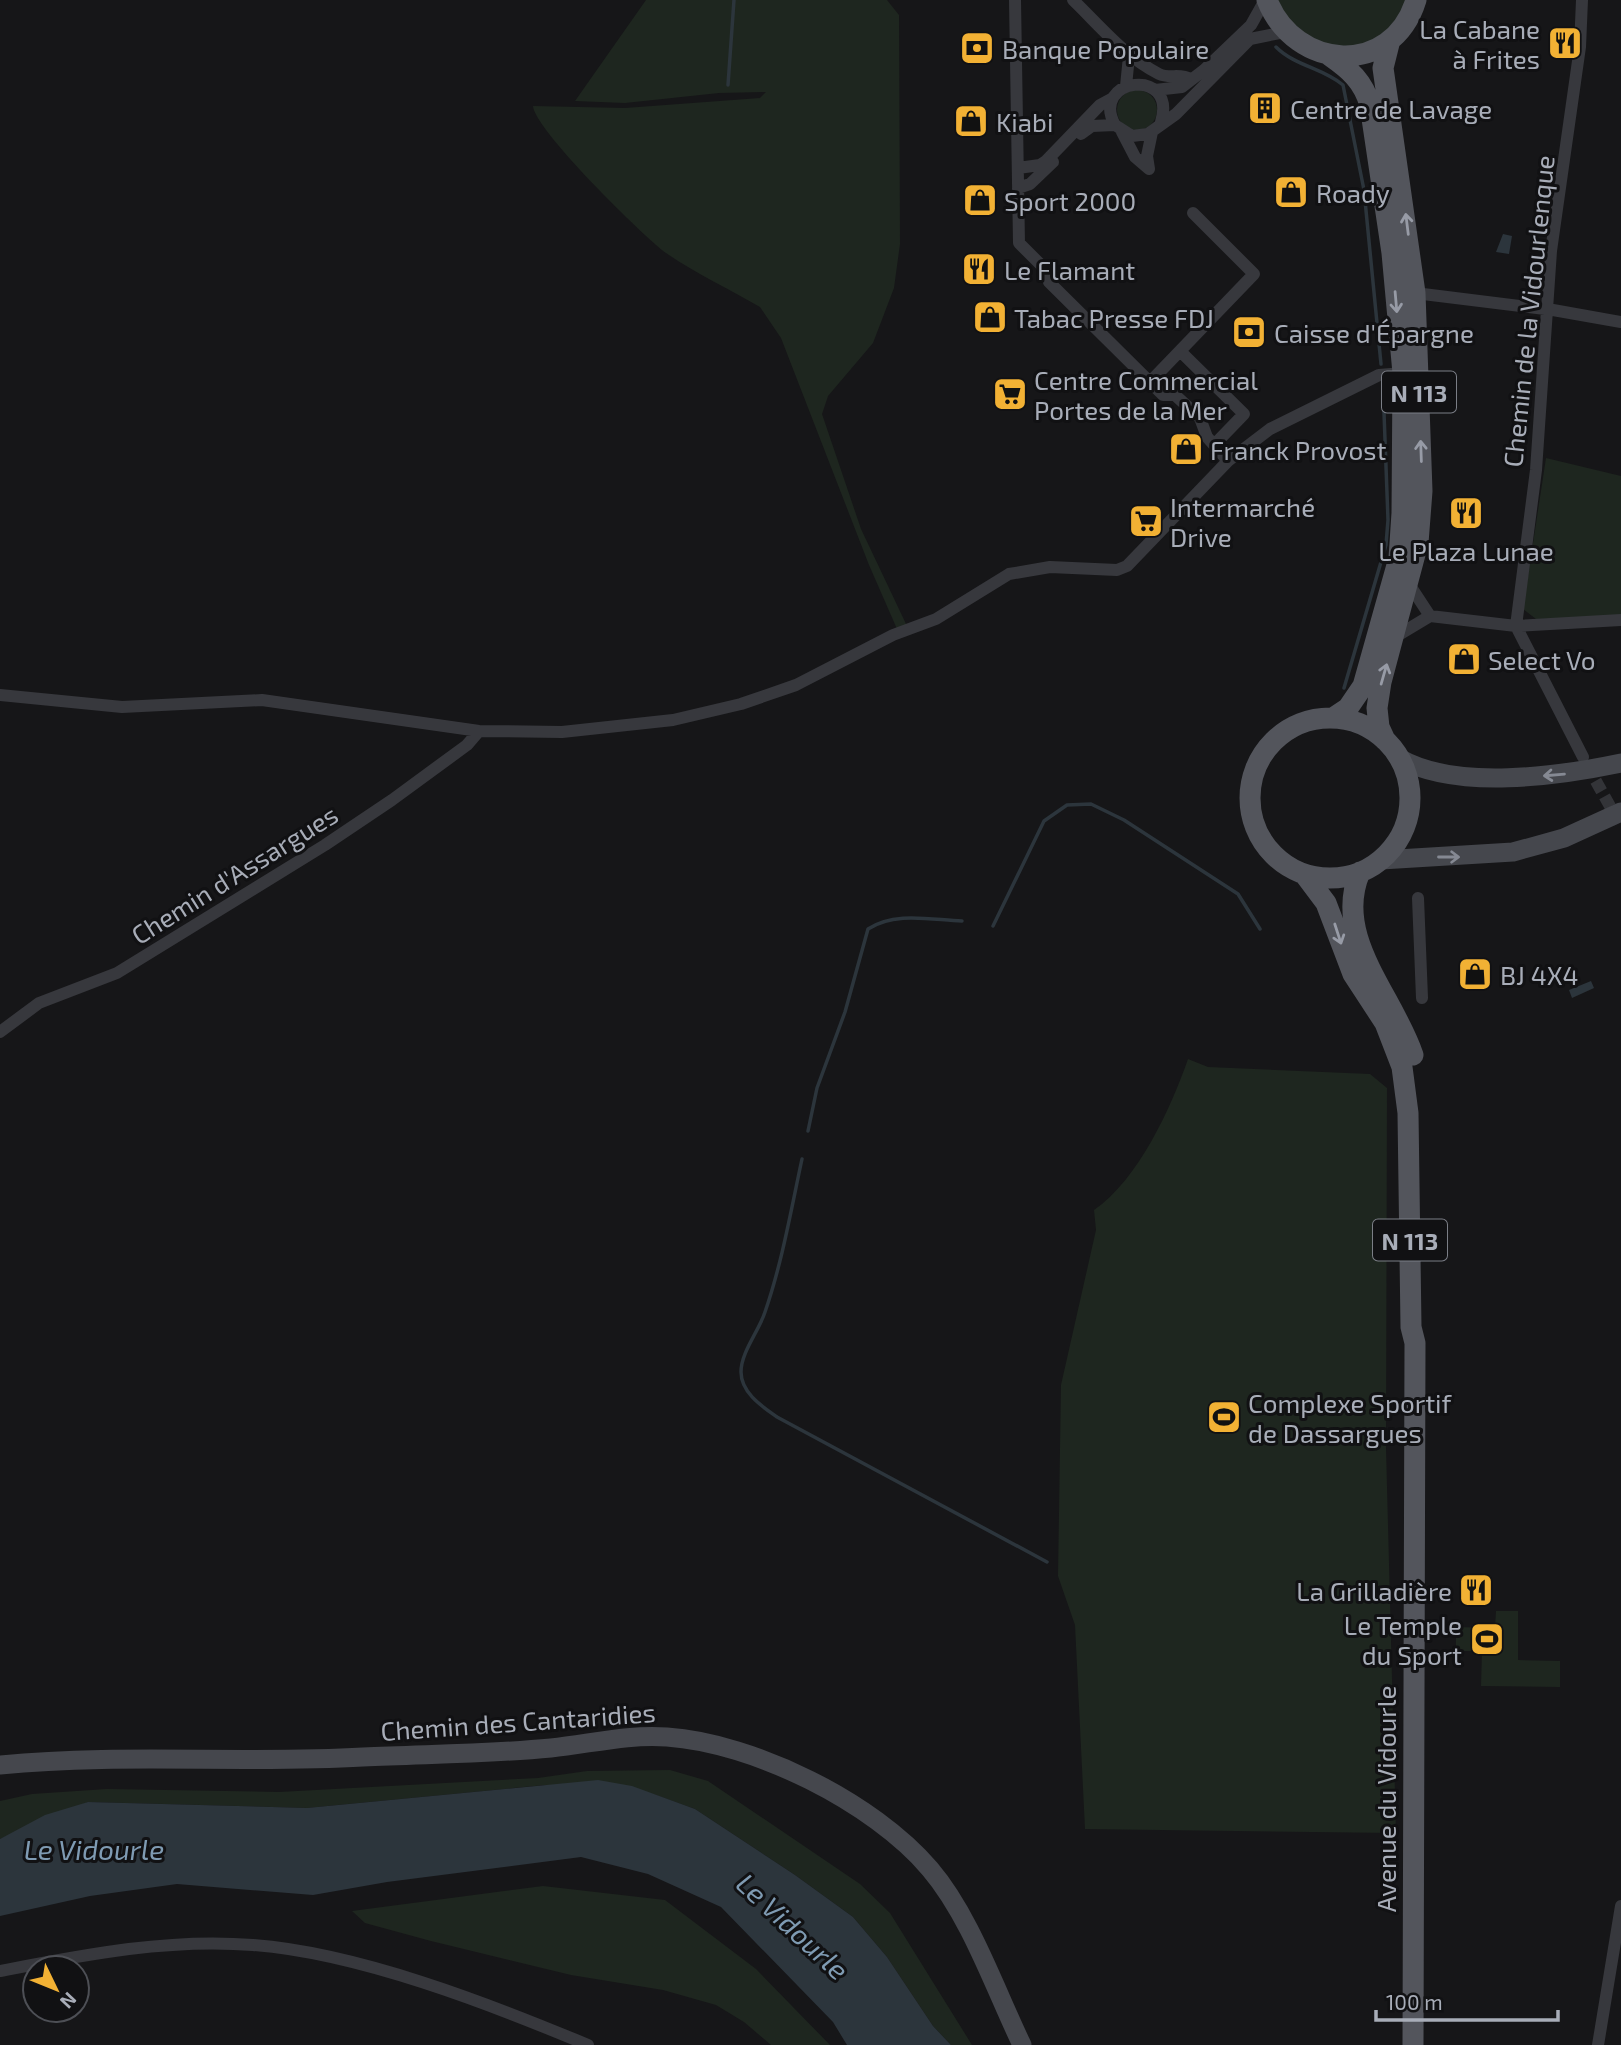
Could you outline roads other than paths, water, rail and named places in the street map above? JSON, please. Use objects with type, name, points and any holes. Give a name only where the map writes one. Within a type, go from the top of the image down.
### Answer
[{"type":"main road","points":[[1266,0],[1285,32],[1298,43],[1330,56],[1356,55],[1390,40],[1402,28],[1418,2]]},
{"type":"main road","name":"N 113","points":[[1385,740],[1379,727],[1377,708],[1381,682],[1418,543],[1422,491],[1415,293],[1383,68],[1390,40]]},
{"type":"main road","name":"N 113","points":[[1330,56],[1354,73],[1366,90],[1370,105],[1392,253],[1403,373],[1399,558],[1363,686],[1349,708],[1333,718]]},
{"type":"main road","points":[[1333,718],[1356,723],[1385,740],[1399,758],[1409,784],[1408,812],[1399,839],[1381,860],[1360,872],[1327,878],[1305,874],[1282,862],[1264,844],[1253,820],[1250,793],[1260,760],[1270,745],[1299,725],[1333,718]]},
{"type":"main road","name":"Avenue du Vidourle","points":[[1360,872],[1350,906],[1353,923],[1365,958],[1403,1025],[1416,1065],[1420,1090],[1420,1327],[1415,1343]]},
{"type":"main road","name":"Avenue du Vidourle","points":[[1305,874],[1326,903],[1353,974],[1385,1023],[1402,1067],[1408,1113],[1411,1327],[1415,1343],[1413,2045]]},
{"type":"street","points":[[1015,0],[1019,243],[1046,270],[1049,282],[1150,382],[1163,394],[1175,395],[1200,418],[1207,437],[1228,461]]},
{"type":"street","points":[[1073,0],[1129,56],[1168,77],[1185,76],[1190,79]]},
{"type":"street","points":[[1018,167],[1040,165],[1046,161],[1104,101],[1113,98],[1126,86],[1140,83],[1152,88],[1182,87],[1204,70],[1251,24],[1266,0]]},
{"type":"street","name":"Chemin de la Vidourlenque","points":[[1516,626],[1536,470],[1551,251],[1580,47],[1582,0]]},
{"type":"street","points":[[1018,188],[1033,182],[1092,126],[1119,129],[1137,136],[1157,127],[1176,114],[1250,39],[1285,32]]},
{"type":"street","points":[[1126,86],[1129,56]]},
{"type":"street","points":[[1113,98],[1111,109],[1119,129],[1135,157],[1149,169],[1147,156],[1164,107],[1152,88],[1148,66]]},
{"type":"street","points":[[1150,382],[1254,274],[1193,213]]},
{"type":"street","points":[[1415,293],[1547,309],[1621,322]]},
{"type":"street","points":[[1180,351],[1244,414],[1215,444]]},
{"type":"street","points":[[0,695],[122,707],[262,701],[480,732],[562,732],[673,719],[714,710],[796,685],[893,635],[945,615],[1009,574],[1050,566],[1117,570],[1127,566],[1228,461],[1270,429],[1312,406],[1379,376],[1403,373]]},
{"type":"street","points":[[1409,584],[1430,615]]},
{"type":"street","points":[[1395,637],[1430,615],[1516,626],[1621,620]]},
{"type":"street","points":[[1516,626],[1583,757]]},
{"type":"street","name":"Chemin d'Assargues","points":[[0,1032],[39,1003],[117,973],[326,845],[424,777],[480,732]]},
{"type":"street","points":[[1399,758],[1428,771],[1503,777],[1563,774],[1621,763]]},
{"type":"street","points":[[1381,860],[1513,852],[1564,838],[1621,812]]},
{"type":"street","points":[[1418,898],[1422,998]]},
{"type":"street","name":"Chemin des Cantaridies","points":[[0,1765],[113,1759],[337,1759],[530,1750],[630,1737],[668,1737],[719,1745],[791,1773],[846,1800],[893,1835],[929,1868],[951,1898],[1022,2045]]},
{"type":"street","points":[[1598,2045],[1621,1906]]},
{"type":"street","points":[[0,1971],[122,1949],[205,1944],[253,1945],[300,1951],[389,1974],[502,2010],[588,2045]]},
{"type":"water","points":[[1503,234],[1512,236],[1509,254],[1496,252]]},
{"type":"water","points":[[1591,981],[1594,988],[1572,998],[1569,990]]},
{"type":"water","name":"Le Vidourle","points":[[598,1780],[632,1786],[695,1809],[853,1917],[887,1957],[933,2026],[951,2045],[847,2045],[833,2022],[721,1907],[648,1874],[581,1857],[387,1882],[313,1895],[177,1884],[90,1896],[0,1916],[0,1839],[45,1815],[88,1802],[307,1808]]},
{"type":"waterway","points":[[728,85],[734,0]]},
{"type":"waterway","points":[[1276,47],[1292,59],[1343,85],[1364,190],[1381,364]]},
{"type":"waterway","points":[[1344,688],[1386,545],[1388,520],[1383,386]]},
{"type":"waterway","points":[[993,926],[1044,821],[1067,805],[1091,804],[1124,820],[1238,894],[1260,929]]},
{"type":"waterway","points":[[808,1131],[817,1088],[845,1012],[868,929],[879,923],[902,918],[962,921]]},
{"type":"waterway","points":[[802,1159],[771,1293],[742,1364],[742,1380],[749,1393],[777,1417],[1047,1562]]},
{"type":"tunnel","points":[[1587,765],[1621,826]]},
{"type":"place","name":"La Cabane à Frites","points":[[1565,43]]},
{"type":"place","name":"Banque Populaire","points":[[977,48]]},
{"type":"place","name":"Centre de Lavage","points":[[1265,108]]},
{"type":"place","name":"Kiabi","points":[[971,121]]},
{"type":"place","name":"Roady","points":[[1291,192]]},
{"type":"place","name":"Sport 2000","points":[[980,200]]},
{"type":"place","name":"Le Flamant","points":[[979,269]]},
{"type":"place","name":"Tabac Presse FDJ","points":[[990,317]]},
{"type":"place","name":"Caisse d'Épargne","points":[[1249,332]]},
{"type":"place","name":"Centre Commercial Portes de la Mer","points":[[1010,394]]},
{"type":"place","name":"Franck Provost","points":[[1186,449]]},
{"type":"place","name":"Le Plaza Lunae","points":[[1466,513]]},
{"type":"place","name":"Intermarché Drive","points":[[1146,521]]},
{"type":"place","name":"Select Vo","points":[[1464,659]]},
{"type":"place","name":"BJ 4X4","points":[[1475,974]]},
{"type":"place","name":"Complexe Sportif de Dassargues","points":[[1224,1417]]},
{"type":"place","name":"La Grilladière","points":[[1476,1590]]},
{"type":"place","name":"Le Temple du Sport","points":[[1487,1639]]}]
